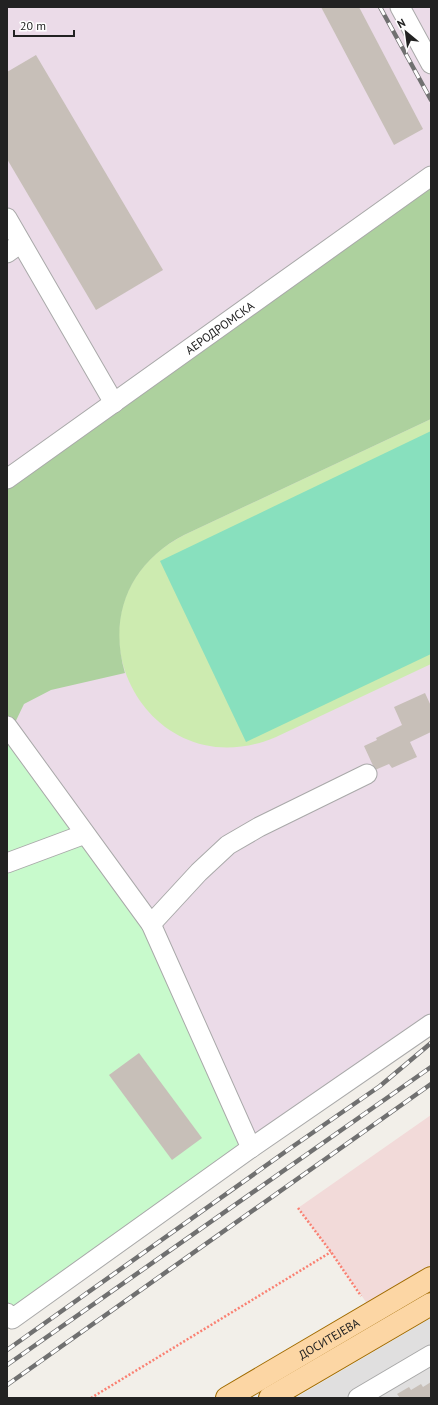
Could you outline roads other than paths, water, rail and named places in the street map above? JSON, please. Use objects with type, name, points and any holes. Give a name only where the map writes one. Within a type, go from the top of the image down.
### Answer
[{"type":"main road","name":"ДОСИТЕЈЕВА","points":[[227,1398],[431,1278]]},
{"type":"main road","name":"ДОСИТЕЈЕВА","points":[[270,1398],[431,1304]]},
{"type":"street","points":[[400,7],[431,64]]},
{"type":"street","name":"АЕРОДРОМСКА","points":[[7,479],[431,176]]},
{"type":"street","points":[[7,218],[14,248],[114,403]]},
{"type":"street","points":[[7,726],[151,924],[251,1148]]},
{"type":"street","points":[[151,924],[199,872],[228,845],[259,827],[367,774]]},
{"type":"street","points":[[7,863],[85,834]]},
{"type":"street","points":[[9,1318],[431,1024]]},
{"type":"street","points":[[358,1398],[431,1355]]},
{"type":"railway","points":[[380,7],[431,100]]},
{"type":"railway","points":[[7,1350],[380,1086],[431,1043]]},
{"type":"railway","points":[[7,1365],[431,1067]]},
{"type":"railway","points":[[7,1385],[431,1084]]}]
